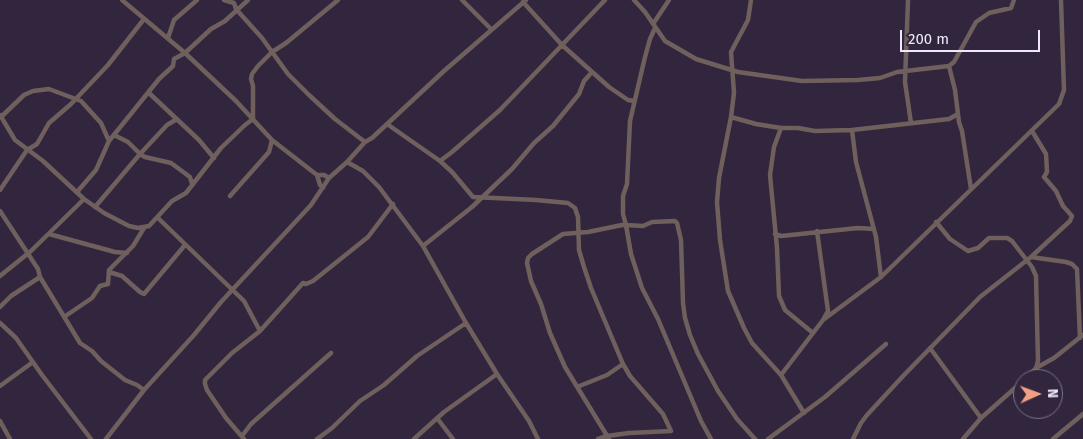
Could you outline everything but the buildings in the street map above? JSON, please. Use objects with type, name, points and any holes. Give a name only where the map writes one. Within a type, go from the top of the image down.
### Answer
[{"type":"street","points":[[122,0],[185,53],[254,119],[272,140],[317,175],[323,188]]},
{"type":"street","points":[[168,38],[174,20],[197,0]]},
{"type":"street","points":[[224,0],[234,3],[236,9],[288,74],[335,119],[365,142]]},
{"type":"street","points":[[77,192],[96,170],[109,141],[132,111],[149,93],[158,79],[173,66],[174,58],[185,53],[211,29],[225,21],[248,0]]},
{"type":"street","points":[[254,119],[252,74],[272,52],[286,43],[338,0]]},
{"type":"street","points":[[462,0],[490,29]]},
{"type":"street","points":[[440,161],[500,110],[604,0]]},
{"type":"street","points":[[634,0],[671,46],[696,59],[745,73],[802,81],[880,78],[906,70],[949,66],[954,62],[976,22],[989,13],[1011,8],[1014,0]]},
{"type":"street","points":[[669,0],[654,26],[634,101],[628,148],[627,184],[623,196],[623,214],[629,247],[642,288],[658,318],[701,421],[711,439]]},
{"type":"street","points":[[751,0],[748,20],[731,52],[734,93],[719,178],[718,220],[725,277],[728,291],[752,343],[781,375],[804,413]]},
{"type":"street","points":[[908,0],[905,36],[905,82],[911,123]]},
{"type":"street","points":[[823,320],[881,277],[1059,104],[1064,90],[1060,0]]},
{"type":"street","points":[[106,439],[144,390],[311,204],[329,178],[365,142],[372,138],[490,29],[524,1],[562,45],[614,91],[628,100],[634,101]]},
{"type":"street","points":[[0,190],[27,150],[37,144],[49,124],[108,65],[144,19]]},
{"type":"street","points":[[949,66],[972,189]]},
{"type":"street","points":[[423,246],[472,207],[512,169],[534,143],[553,126],[579,94],[584,81],[592,72]]},
{"type":"street","points":[[109,141],[101,122],[81,101],[49,89],[33,91],[24,95],[1,116],[15,140],[43,161],[84,199],[129,226],[144,228],[158,218],[172,201],[186,193],[236,134],[254,119]]},
{"type":"street","points":[[149,93],[199,140],[214,158]]},
{"type":"street","points":[[731,117],[756,124],[816,131],[852,130],[949,119],[958,114]]},
{"type":"street","points":[[95,206],[167,125],[177,119]]},
{"type":"street","points":[[0,128],[5,124]]},
{"type":"street","points":[[387,124],[440,161],[474,197],[480,199],[513,198],[568,203],[575,208],[578,217],[579,250],[591,288],[623,364],[630,376],[666,418],[671,431],[598,439]]},
{"type":"street","points":[[781,128],[774,147],[770,175],[779,296],[784,310],[814,333]]},
{"type":"street","points":[[852,130],[856,162],[874,229],[881,277]]},
{"type":"street","points":[[854,439],[867,415],[980,297],[1029,258],[1070,221],[1072,216],[1063,206],[1056,191],[1044,177],[1047,172],[1046,154],[1032,131]]},
{"type":"street","points":[[114,135],[128,142],[145,157],[171,163],[190,177],[192,185]]},
{"type":"street","points":[[230,196],[269,152],[272,140]]},
{"type":"street","points":[[347,162],[363,171],[393,204],[423,246],[466,323],[497,374],[529,421],[538,439]]},
{"type":"street","points":[[317,175],[324,174],[329,178]]},
{"type":"street","points":[[0,276],[27,255],[84,199]]},
{"type":"street","points":[[331,352],[251,424],[243,438],[226,418],[205,384],[205,380],[232,353],[260,331],[303,283],[306,284],[313,281],[368,236],[393,204]]},
{"type":"street","points":[[0,211],[2,220],[38,269],[40,277],[84,347],[92,351],[101,361],[125,380],[144,390]]},
{"type":"street","points":[[158,218],[244,300],[260,331]]},
{"type":"street","points":[[608,437],[565,367],[550,333],[541,304],[530,281],[528,258],[559,236],[626,225],[643,226],[652,222],[675,221],[681,240],[682,303],[684,318],[690,335],[698,354],[728,406],[754,439]]},
{"type":"street","points":[[936,222],[950,239],[968,251],[978,248],[989,238],[1007,238],[1029,258],[1036,276],[1038,320],[1038,361],[1036,368]]},
{"type":"street","points":[[64,317],[92,298],[100,286],[108,284],[111,268],[137,241],[144,228]]},
{"type":"street","points":[[775,234],[781,236],[817,231],[858,228],[874,229]]},
{"type":"street","points":[[781,375],[814,333],[828,311],[817,231]]},
{"type":"street","points":[[49,234],[115,252],[127,253]]},
{"type":"street","points":[[109,272],[122,276],[144,294],[185,245]]},
{"type":"street","points":[[1029,258],[1066,262],[1072,264],[1077,269],[1081,337],[1054,358],[1036,368]]},
{"type":"street","points":[[0,307],[11,296],[40,277]]},
{"type":"street","points":[[0,323],[16,338],[91,439]]},
{"type":"street","points":[[317,439],[332,428],[360,401],[384,385],[418,356],[466,323]]},
{"type":"street","points":[[768,439],[825,398],[886,344]]},
{"type":"street","points":[[930,348],[981,418]]},
{"type":"street","points":[[0,386],[33,362]]},
{"type":"street","points":[[577,387],[607,375],[623,364]]},
{"type":"street","points":[[414,439],[474,389],[497,374]]},
{"type":"street","points":[[963,439],[981,418],[1013,390]]},
{"type":"street","points":[[1053,439],[1083,414]]},
{"type":"street","points":[[437,418],[453,439]]},
{"type":"street","points":[[0,421],[10,439]]}]
